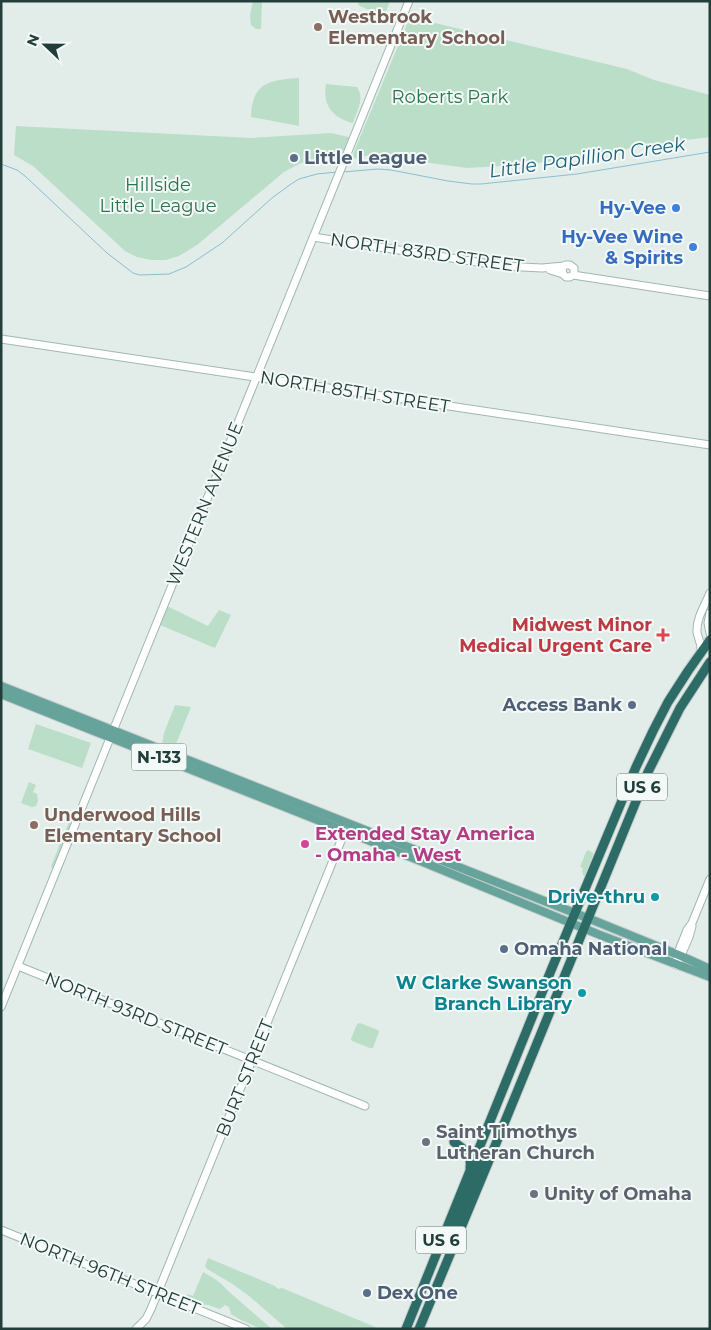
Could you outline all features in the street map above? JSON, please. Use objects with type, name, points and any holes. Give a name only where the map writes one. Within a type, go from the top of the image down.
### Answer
[{"type":"highway","name":"US 6","points":[[406,1329],[575,914],[647,743],[676,690],[705,653],[710,640]]},
{"type":"highway","points":[[705,653],[707,666]]},
{"type":"highway","name":"US 6","points":[[419,1329],[648,772],[672,723],[707,666]]},
{"type":"highway","points":[[454,1142],[466,1151],[470,1158],[467,1178]]},
{"type":"highway","points":[[445,1266],[454,1228],[482,1161],[482,1155],[478,1152]]},
{"type":"main road","name":"N-133","points":[[1,686],[112,734],[346,827],[588,918]]},
{"type":"main road","name":"N-133","points":[[1,694],[112,734]]},
{"type":"main road","name":"N-133","points":[[346,827],[584,929]]},
{"type":"main road","points":[[588,918],[710,969]]},
{"type":"main road","points":[[584,929],[710,977]]},
{"type":"street","name":"WESTERN AVENUE","points":[[1,1007],[408,1]]},
{"type":"street","name":"NORTH 83RD STREET","points":[[313,237],[504,266],[563,270]]},
{"type":"street","points":[[574,272],[568,277],[563,270],[570,265],[574,272],[591,278],[710,296]]},
{"type":"street","name":"NORTH 85TH STREET","points":[[1,339],[710,445]]},
{"type":"street","points":[[705,653],[697,628],[710,593]]},
{"type":"street","points":[[710,613],[708,623],[710,633]]},
{"type":"street","name":"BURT STREET","points":[[136,1329],[149,1313],[346,827]]},
{"type":"street","points":[[676,965],[690,934],[692,923],[710,879]]},
{"type":"street","name":"NORTH 93RD STREET","points":[[18,966],[364,1106]]},
{"type":"street","name":"NORTH 96TH STREET","points":[[1,1230],[246,1329]]},
{"type":"green space","points":[[253,1],[262,1],[261,29],[256,29],[251,25],[250,15]]},
{"type":"green space","points":[[359,1],[390,1],[384,17],[358,5]]},
{"type":"green space","name":"Roberts Park","points":[[410,17],[627,69],[654,80],[710,95],[710,137],[655,144],[563,160],[517,165],[467,168],[375,154],[351,159]]},
{"type":"green space","points":[[299,78],[299,126],[251,117],[255,96],[264,85],[279,80]]},
{"type":"green space","points":[[326,84],[357,87],[360,100],[353,123],[340,118],[331,110],[326,98]]},
{"type":"green space","name":"Hillside Little League","points":[[16,126],[252,138],[331,133],[349,137],[344,150],[320,159],[301,163],[284,172],[197,245],[179,256],[166,260],[151,260],[137,257],[125,251],[33,166],[14,155]]},
{"type":"green space","points":[[167,606],[208,626],[219,610],[231,615],[215,648],[160,625]]},
{"type":"green space","points":[[175,705],[191,707],[174,749],[162,744],[164,733]]},
{"type":"green space","points":[[36,724],[91,743],[82,768],[28,749]]},
{"type":"green space","points":[[29,782],[36,785],[33,792],[37,794],[38,801],[36,806],[32,807],[21,803]]},
{"type":"green space","points":[[75,811],[54,868],[52,868],[51,866]]},
{"type":"green space","points":[[588,850],[593,855],[584,877],[583,868],[580,867]]},
{"type":"green space","points":[[360,1023],[378,1030],[373,1048],[352,1041],[351,1039],[357,1024]]},
{"type":"green space","points":[[208,1258],[275,1286],[278,1289],[282,1288],[380,1329],[287,1329],[249,1296],[207,1269],[205,1266]]},
{"type":"green space","points":[[203,1272],[219,1282],[272,1329],[261,1329],[239,1319],[231,1314],[229,1307],[225,1305],[220,1309],[208,1305],[189,1303],[187,1294],[193,1296]]},
{"type":"waterway","name":"Little Papillion Creek","points":[[343,172],[378,169],[391,170],[448,181],[481,184],[577,174],[710,152]]},
{"type":"waterway","name":"Little Papillion Creek","points":[[1,164],[17,170],[25,176],[107,253],[133,273],[140,275],[169,274],[186,267],[222,243],[272,198],[291,184],[299,179],[317,174],[337,172]]},
{"type":"place","name":"Westbrook Elementary School","points":[[318,27]]},
{"type":"place","name":"Little League","points":[[294,158]]},
{"type":"place","name":"Hy-Vee","points":[[676,208]]},
{"type":"place","name":"Hy-Vee Wine & Spirits","points":[[693,247]]},
{"type":"place","name":"Midwest Minor Medical Urgent Care","points":[[663,635]]},
{"type":"place","name":"Access Bank","points":[[632,705]]},
{"type":"place","name":"Underwood Hills Elementary School","points":[[34,825]]},
{"type":"place","name":"Extended Stay America - Omaha - West","points":[[305,844]]},
{"type":"place","name":"Drive-thru","points":[[655,897]]},
{"type":"place","name":"Omaha National","points":[[504,949]]},
{"type":"place","name":"W Clarke Swanson Branch Library","points":[[582,993]]},
{"type":"place","name":"Saint Timothys Lutheran Church","points":[[426,1142]]},
{"type":"place","name":"Unity of Omaha","points":[[534,1194]]},
{"type":"place","name":"Dex One","points":[[367,1293]]}]
